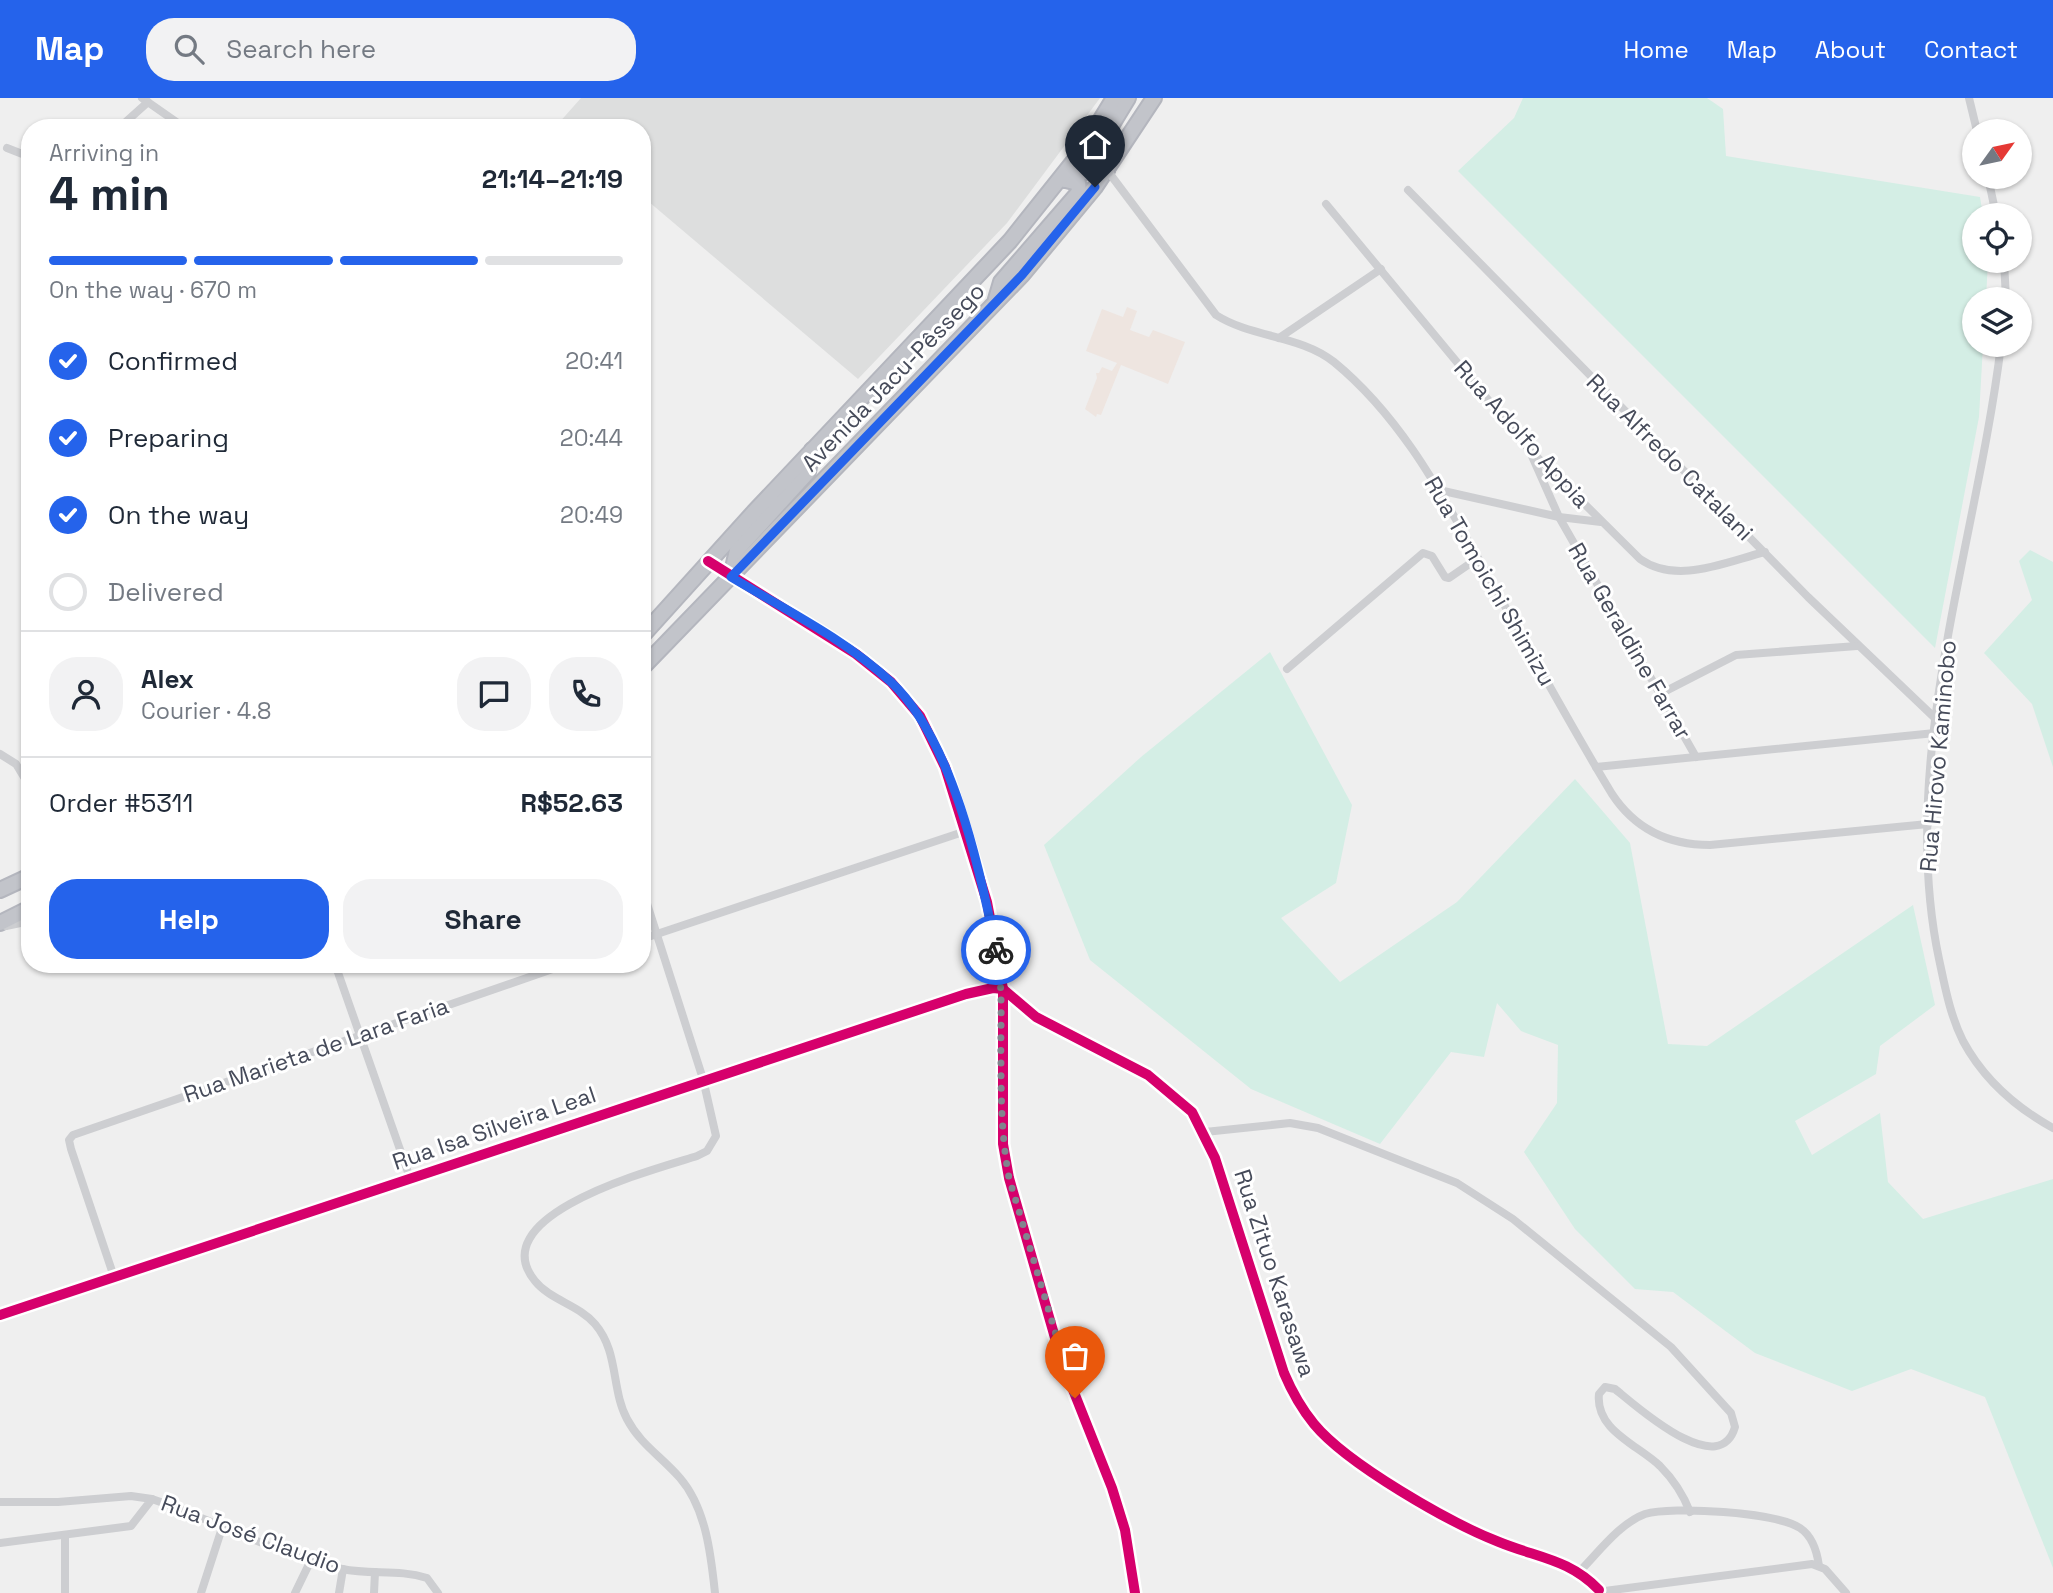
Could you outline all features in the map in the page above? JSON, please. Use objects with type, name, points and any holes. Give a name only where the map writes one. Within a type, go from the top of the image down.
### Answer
[{"type":"highway","name":"Avenida Jacu-Pêssego","points":[[651,626],[708,561],[1002,250],[1061,182],[1114,98]]},
{"type":"highway","points":[[1061,182],[1077,173],[1107,170],[1100,144],[1128,98]]},
{"type":"highway","points":[[1125,145],[1113,145],[1110,138],[1135,98]]},
{"type":"highway","name":"Avenida Jacu-Pêssego","points":[[651,659],[995,304],[1056,235],[1107,170],[1154,98]]},
{"type":"highway","points":[[995,304],[1001,282],[1079,192],[1078,183],[1061,182]]},
{"type":"highway","points":[[731,577],[737,550],[808,472],[812,450]]},
{"type":"highway","points":[[651,652],[656,642],[710,586],[706,576],[690,582]]},
{"type":"highway","points":[[0,890],[21,880]]},
{"type":"highway","points":[[0,926],[21,913]]},
{"type":"street","points":[[1969,98],[1974,119]]},
{"type":"street","points":[[127,119],[145,100],[171,119]]},
{"type":"street","points":[[7,149],[21,154]]},
{"type":"street","name":"Rua Tomoichi Shimizu","points":[[1107,170],[1216,315],[1233,326],[1279,338],[1322,354],[1348,374],[1403,434],[1439,490],[1596,767],[1618,803],[1637,823],[1666,839],[1689,845],[1928,824]]},
{"type":"street","name":"Rua Alfredo Catalani","points":[[1408,190],[1857,646],[1937,720]]},
{"type":"street","name":"Rua Adolfo Appia","points":[[1326,204],[1528,448],[1640,559],[1662,571],[1686,571],[1765,552]]},
{"type":"street","points":[[1279,338],[1381,270]]},
{"type":"street","name":"Rua Hirovo Kaminobo","points":[[1999,357],[1992,410],[1950,621],[1935,733],[1928,824],[1928,893],[1935,938],[1954,1019],[1975,1059],[2003,1093],[2025,1112],[2053,1128]]},
{"type":"street","name":"Rua Geraldine Farrar","points":[[1528,448],[1559,517],[1696,757]]},
{"type":"street","points":[[1439,490],[1477,496],[1559,517],[1601,522]]},
{"type":"street","points":[[1287,669],[1423,553],[1432,555],[1445,577],[1453,576],[1478,558]]},
{"type":"street","points":[[708,561],[856,654],[891,682],[920,716],[945,768],[987,902],[1003,989],[1001,1102],[1003,1144],[1009,1178],[1062,1363],[1125,1530],[1135,1593]]},
{"type":"street","points":[[1660,694],[1736,655],[1857,646]]},
{"type":"street","points":[[1596,767],[1935,733]]},
{"type":"street","points":[[0,754],[16,764],[21,773]]},
{"type":"street","points":[[651,936],[966,831]]},
{"type":"street","points":[[651,918],[717,1128],[713,1145],[697,1156],[570,1201],[555,1211],[537,1231],[527,1250],[527,1261],[536,1282],[585,1315],[600,1331],[612,1356],[626,1418],[649,1450],[691,1491],[699,1509],[715,1593]]},
{"type":"street","points":[[0,926],[21,922]]},
{"type":"street","points":[[338,973],[410,1178]]},
{"type":"street","name":"Rua Marieta de Lara Faria","points":[[114,1277],[69,1140],[77,1133],[541,973]]},
{"type":"street","name":"Rua Isa Silveira Leal","points":[[0,1315],[703,1079],[966,994],[993,988],[1003,989]]},
{"type":"street","name":"Rua Zituo Karasawa","points":[[1003,989],[1036,1017],[1148,1076],[1192,1112],[1205,1132],[1284,1373],[1296,1401],[1315,1426],[1336,1445],[1438,1512],[1478,1534],[1580,1571],[1597,1592]]},
{"type":"street","points":[[1205,1132],[1290,1123],[1318,1128],[1435,1173],[1513,1219],[1671,1347],[1731,1413],[1735,1427],[1731,1436],[1718,1444],[1700,1444],[1664,1428],[1615,1389],[1605,1387],[1599,1394],[1599,1409],[1604,1420],[1612,1430],[1670,1476],[1690,1512]]},
{"type":"street","name":"Rua José Claudio","points":[[0,1502],[58,1502],[131,1496],[152,1499],[311,1560],[343,1569],[418,1575],[433,1583],[438,1593]]},
{"type":"street","name":"Rua José Claudio","points":[[0,1543],[131,1526],[152,1499]]},
{"type":"street","points":[[1580,1571],[1635,1518],[1654,1512],[1750,1515],[1798,1526],[1811,1540],[1819,1566],[1846,1593]]},
{"type":"street","points":[[201,1593],[222,1528]]},
{"type":"street","points":[[65,1535],[65,1593]]},
{"type":"street","points":[[295,1593],[311,1560]]},
{"type":"street","points":[[1597,1592],[1704,1580],[1800,1564],[1819,1566]]},
{"type":"street","points":[[339,1593],[343,1569]]},
{"type":"street","points":[[374,1593],[375,1572]]},
{"type":"shaded area","points":[[581,98],[1100,98],[1007,223],[858,379],[651,204],[651,119],[562,119]]},
{"type":"shaded area","points":[[1127,307],[1137,311],[1130,330],[1149,337],[1153,330],[1185,342],[1168,384],[1121,365],[1101,415],[1097,414],[1096,417],[1085,409],[1097,378],[1096,373],[1099,373],[1102,367],[1112,371],[1117,363],[1086,351],[1102,309],[1123,317]]},
{"type":"green space","points":[[1523,98],[1707,98],[1723,109],[1726,156],[1980,197],[1981,203],[1962,203],[1962,273],[1987,273],[1987,287],[1962,287],[1962,357],[1982,357],[1979,417],[1935,648],[1458,171],[1514,118]]},
{"type":"green space","points":[[2030,550],[2053,562],[2053,767],[2032,704],[1984,653],[2032,600],[2019,561]]},
{"type":"green space","points":[[1270,652],[1352,805],[1336,883],[1281,918],[1340,982],[1457,902],[1575,779],[1630,843],[1668,1044],[1707,1046],[1913,905],[1935,1005],[1880,1046],[1876,1074],[1795,1121],[1812,1155],[1880,1113],[1888,1182],[1923,1219],[2053,1179],[2053,1568],[1985,1397],[1911,1369],[1852,1391],[1755,1353],[1673,1292],[1635,1289],[1575,1229],[1524,1152],[1557,1103],[1558,1045],[1521,1031],[1497,1003],[1484,1057],[1451,1052],[1380,1144],[1251,1089],[1090,960],[1044,845],[1141,757]]},
{"type":"cycle path","points":[[708,561],[856,654],[891,682],[920,716],[945,767],[987,902],[1003,989],[1003,1144],[1009,1178],[1062,1362],[1112,1488],[1125,1530],[1135,1593]]},
{"type":"cycle path","points":[[0,1315],[966,994],[993,988],[1003,989],[1036,1017],[1148,1075],[1192,1112],[1215,1158],[1284,1373],[1305,1412],[1329,1440],[1374,1474],[1428,1507],[1499,1542],[1564,1565],[1599,1590]]},
{"type":"way so far","points":[[996,950],[1003,989],[1000,1062],[1003,1144],[1017,1213],[1075,1398]]},
{"type":"route","points":[[996,950],[987,902],[966,831],[945,768],[920,716],[891,682],[856,654],[731,577],[1022,275],[1095,187]]}]
